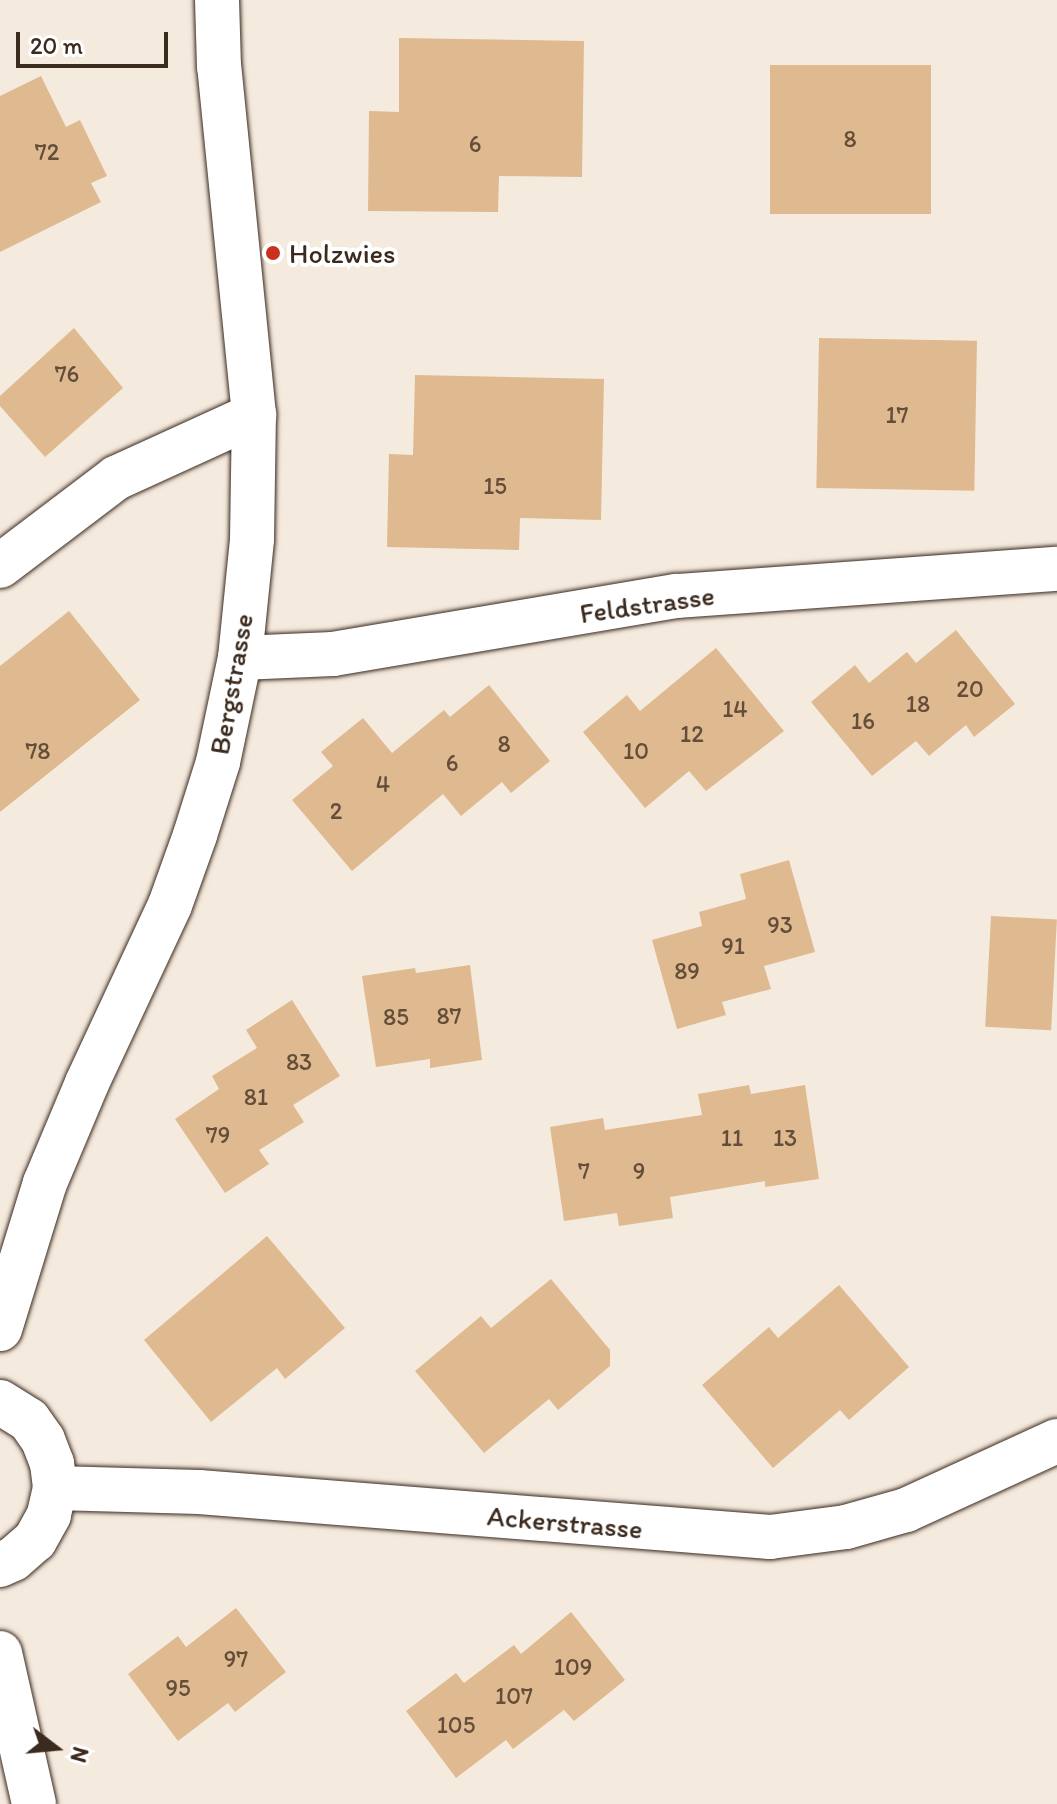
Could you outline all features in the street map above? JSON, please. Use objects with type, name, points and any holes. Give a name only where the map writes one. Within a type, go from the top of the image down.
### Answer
[{"type":"street","name":"Bergstrasse","points":[[0,1329],[45,1183],[87,1083],[170,905],[218,762],[240,658],[252,539],[254,415],[219,67],[217,0]]},
{"type":"street","points":[[0,566],[116,478],[254,415]]},
{"type":"street","name":"Feldstrasse","points":[[240,658],[333,654],[677,596],[1057,569]]},
{"type":"street","points":[[0,1402],[29,1420],[43,1440],[52,1463],[55,1488],[49,1515],[35,1540],[13,1559],[0,1565]]},
{"type":"street","name":"Ackerstrasse","points":[[55,1488],[199,1492],[770,1537],[846,1527],[906,1510],[1057,1441]]},
{"type":"street","points":[[0,1653],[34,1804]]},
{"type":"building","points":[[399,38],[584,41],[582,177],[499,176],[498,212],[368,211],[369,111],[399,112]]},
{"type":"building","points":[[770,65],[931,65],[931,214],[770,214]]},
{"type":"building","points":[[41,76],[66,127],[80,120],[107,176],[91,183],[101,202],[0,252],[0,96]]},
{"type":"building","points":[[74,328],[123,388],[45,457],[0,406],[0,396]]},
{"type":"building","points":[[819,338],[977,341],[974,491],[816,488]]},
{"type":"building","points":[[415,375],[604,379],[601,520],[520,518],[519,550],[387,547],[389,454],[413,455]]},
{"type":"building","points":[[69,611],[140,700],[0,812],[0,666]]},
{"type":"building","points":[[956,630],[1015,704],[974,737],[966,725],[929,756],[916,741],[872,776],[811,702],[855,665],[869,683],[907,652],[916,663]]},
{"type":"building","points":[[716,648],[784,731],[706,791],[689,771],[645,808],[583,732],[627,695],[640,711]]},
{"type":"building","points":[[489,685],[550,761],[511,793],[502,782],[461,816],[443,794],[352,871],[292,800],[333,766],[321,752],[363,718],[392,753],[444,710],[450,717]]},
{"type":"building","points":[[789,860],[815,952],[764,966],[771,989],[722,1002],[726,1015],[677,1029],[652,940],[702,926],[699,912],[746,899],[740,874]]},
{"type":"building","points":[[991,916],[1057,919],[1051,1030],[985,1027]]},
{"type":"building","points":[[470,965],[482,1060],[430,1068],[430,1059],[376,1067],[362,976],[415,968],[416,973]]},
{"type":"building","points":[[292,1000],[340,1076],[293,1105],[304,1122],[259,1150],[269,1164],[225,1193],[175,1119],[219,1089],[212,1076],[257,1048],[246,1030]]},
{"type":"building","points":[[749,1085],[751,1094],[805,1085],[819,1179],[765,1187],[765,1181],[670,1197],[673,1218],[619,1226],[617,1213],[564,1221],[550,1127],[603,1118],[605,1130],[702,1115],[698,1094]]},
{"type":"building","points":[[267,1236],[345,1328],[285,1379],[277,1368],[211,1422],[144,1340]]},
{"type":"building","points":[[551,1279],[610,1350],[610,1366],[558,1410],[549,1399],[484,1453],[415,1371],[481,1316],[491,1328]]},
{"type":"building","points":[[839,1285],[909,1367],[849,1420],[840,1410],[773,1468],[702,1385],[769,1327],[778,1338]]},
{"type":"building","points":[[236,1608],[286,1672],[235,1712],[228,1703],[178,1741],[128,1674],[178,1636],[186,1647]]},
{"type":"building","points":[[571,1612],[625,1680],[574,1721],[564,1710],[513,1749],[506,1740],[456,1778],[406,1711],[456,1673],[464,1683],[514,1645],[521,1654]]},
{"type":"place","name":"Holzwies","points":[[273,253]]}]
